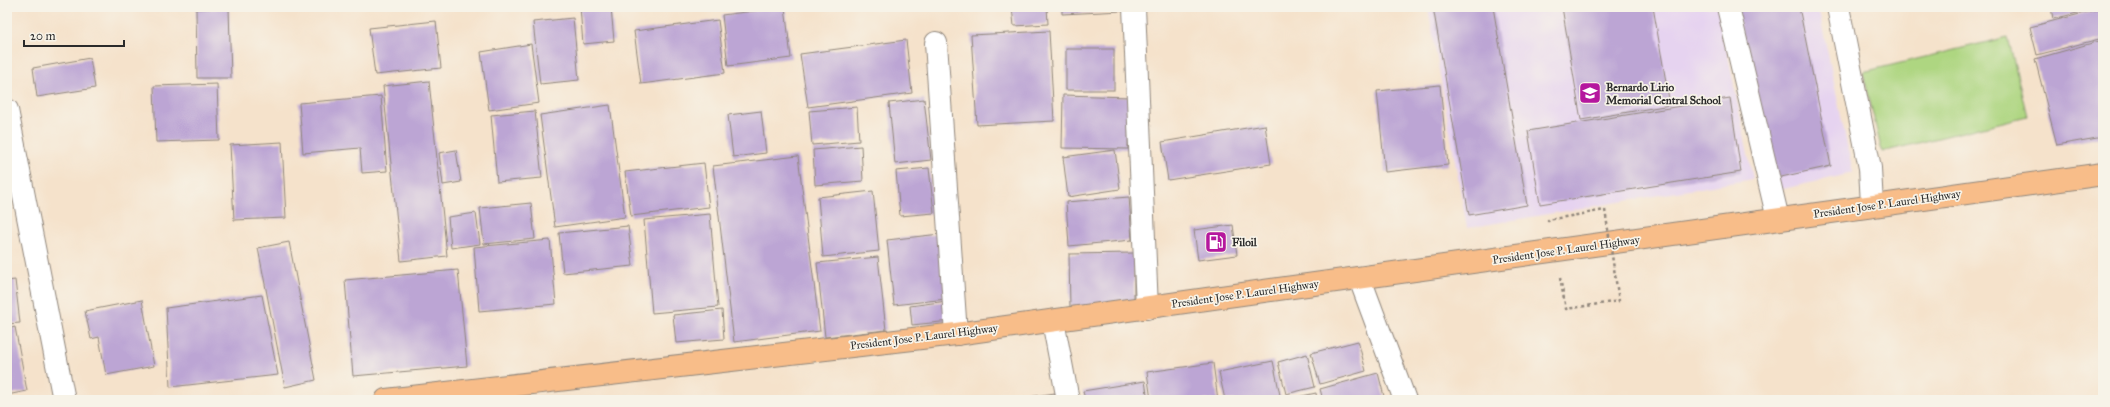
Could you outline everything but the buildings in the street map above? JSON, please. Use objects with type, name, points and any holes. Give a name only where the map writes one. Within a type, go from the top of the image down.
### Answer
[{"type":"highway","name":"President Jose P. Laurel Highway","points":[[386,400],[476,391],[956,334],[1360,279],[1872,205],[2103,174]]},
{"type":"street","points":[[1134,7],[1147,308]]},
{"type":"street","points":[[1728,7],[1778,219]]},
{"type":"street","points":[[1838,7],[1870,168],[1872,205]]},
{"type":"street","points":[[936,43],[956,334]]},
{"type":"street","points":[[7,110],[64,400]]},
{"type":"street","points":[[1360,279],[1405,400]]},
{"type":"street","points":[[1053,321],[1068,400]]},
{"type":"path","points":[[1548,220],[1605,210],[1619,301],[1566,309]]},
{"type":"shaded area","name":"Bernardo Lirio Memorial Central School","points":[[1428,7],[1718,7],[1753,179],[1467,228]]},
{"type":"shaded area","points":[[1725,7],[1818,7],[1853,173],[1766,193]]},
{"type":"green space","points":[[2008,37],[2027,116],[1882,152],[1863,72]]},
{"type":"place","name":"Bernardo Lirio Memorial Central School","points":[[1590,93]]},
{"type":"place","name":"Filoil","points":[[1216,242]]}]
